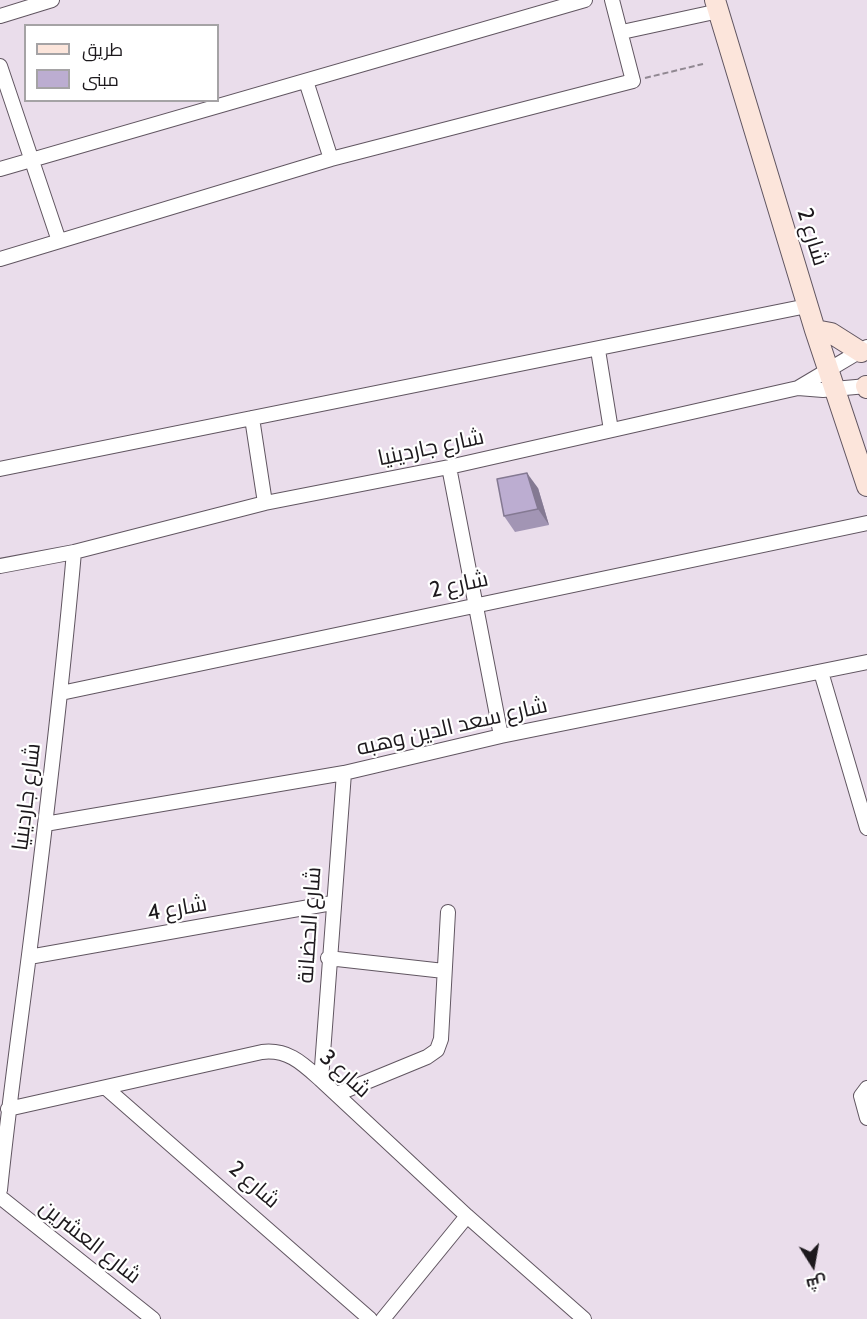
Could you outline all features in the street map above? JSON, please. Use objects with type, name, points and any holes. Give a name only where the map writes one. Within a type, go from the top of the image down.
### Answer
[{"type":"street","points":[[0,15],[52,0]]},
{"type":"street","points":[[0,169],[585,0]]},
{"type":"street","points":[[0,259],[331,159],[633,81],[612,0]]},
{"type":"street","points":[[622,32],[717,5]]},
{"type":"street","name":"شارع 2","points":[[717,5],[807,306],[864,458],[867,486]]},
{"type":"street","points":[[0,66],[59,242]]},
{"type":"street","points":[[306,81],[331,159]]},
{"type":"street","points":[[0,469],[807,306]]},
{"type":"street","points":[[815,330],[831,333],[864,350]]},
{"type":"street","points":[[598,350],[611,430]]},
{"type":"street","name":"شارع جاردينيا","points":[[798,388],[833,379],[864,350]]},
{"type":"street","name":"شارع جاردينيا","points":[[0,566],[74,552],[265,503],[449,467],[833,379],[867,387]]},
{"type":"street","points":[[252,418],[265,503]]},
{"type":"street","points":[[449,467],[501,736]]},
{"type":"street","name":"شارع 2","points":[[61,693],[867,523]]},
{"type":"street","name":"شارع جاردينيا","points":[[0,1190],[8,1109],[6,1064],[29,957],[61,693],[74,552]]},
{"type":"street","name":"شارع سعد الدين وهبه","points":[[45,824],[344,773],[501,736],[867,662]]},
{"type":"street","points":[[821,672],[867,828]]},
{"type":"street","name":"شارع الحضانة","points":[[321,1080],[332,903],[344,773]]},
{"type":"street","name":"شارع 4","points":[[29,957],[332,903]]},
{"type":"street","points":[[337,1094],[427,1057],[437,1050],[441,1039],[448,912]]},
{"type":"street","points":[[328,958],[444,971]]},
{"type":"street","name":"شارع 3","points":[[8,1109],[272,1051],[292,1056],[337,1094],[467,1216],[585,1319]]},
{"type":"street","name":"شارع 2","points":[[106,1088],[370,1319]]},
{"type":"street","points":[[867,1088],[861,1096],[867,1118]]},
{"type":"street","name":"شارع العشرين","points":[[0,1197],[138,1314],[153,1319]]},
{"type":"street","points":[[383,1319],[467,1216]]},
{"type":"path","points":[[633,81],[703,64]]},
{"type":"building","points":[[527,473],[538,509],[504,516],[497,479]]}]
